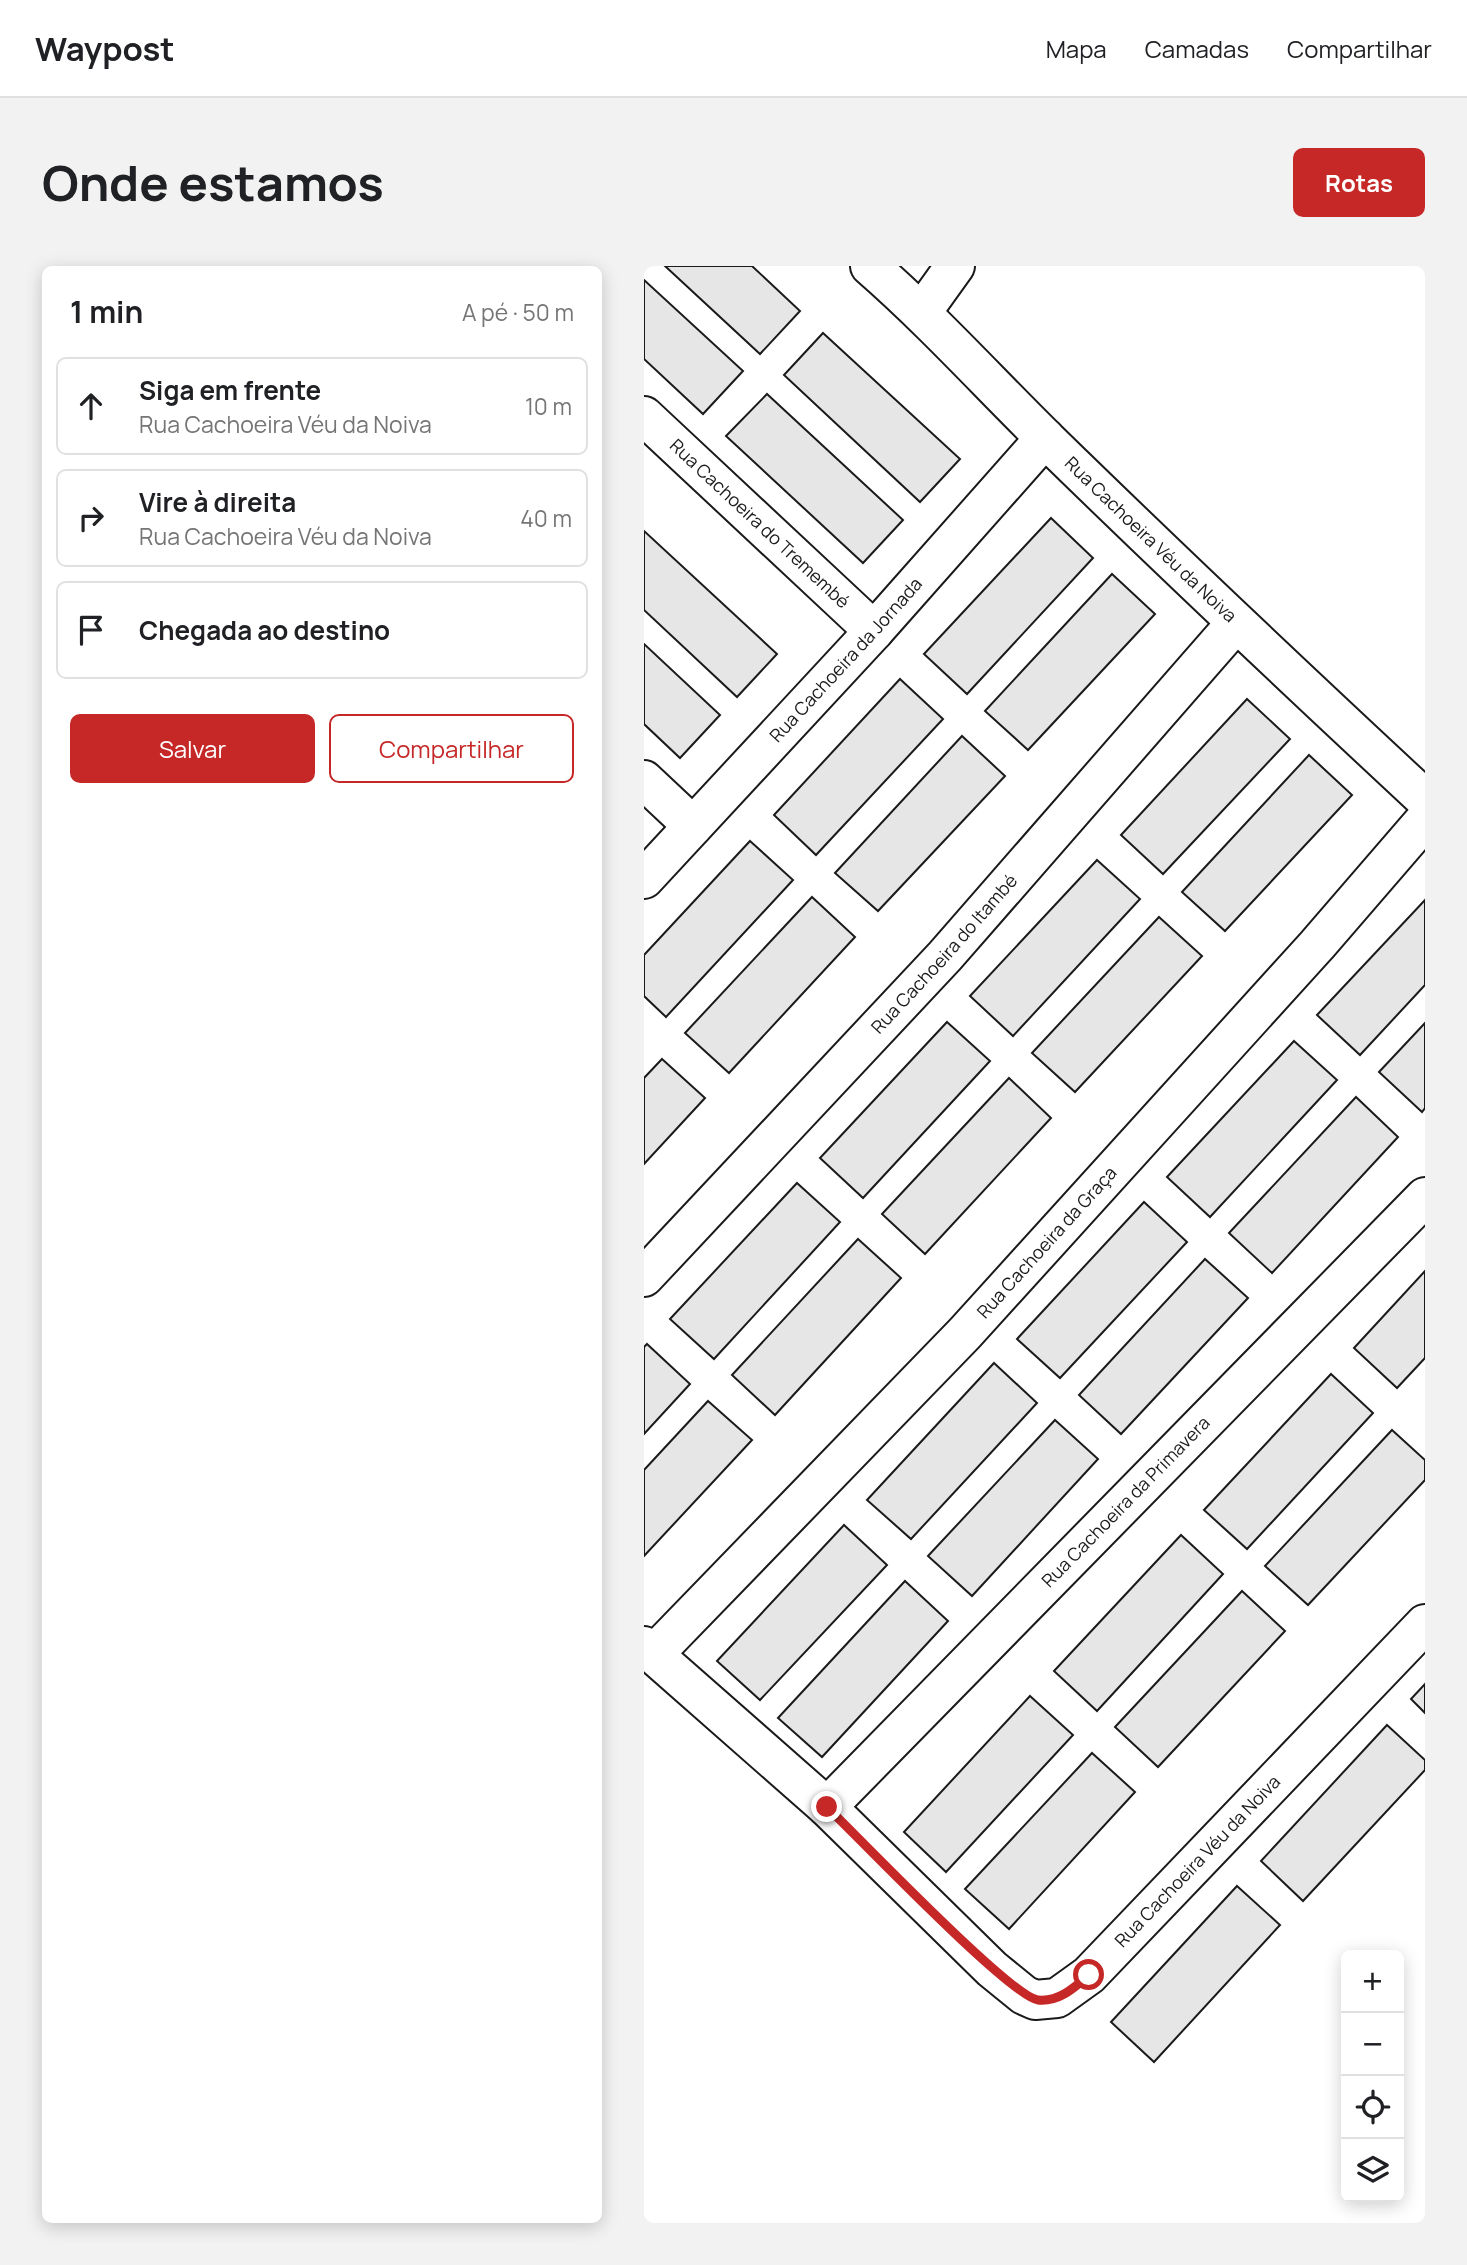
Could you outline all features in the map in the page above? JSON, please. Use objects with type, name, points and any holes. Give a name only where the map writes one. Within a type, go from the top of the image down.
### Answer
[{"type":"street","name":"Rua Cachoeira Véu da Noiva","points":[[870,266],[922,312],[1045,438],[1236,623],[1425,799]]},
{"type":"street","points":[[922,312],[955,266]]},
{"type":"street","name":"Rua Cachoeira do Tremembé","points":[[644,416],[874,631]]},
{"type":"street","name":"Rua Cachoeira da Jornada","points":[[644,879],[874,631],[1045,438]]},
{"type":"street","name":"Rua Cachoeira do Itambé","points":[[644,1277],[945,956],[1236,623]]},
{"type":"street","points":[[644,780],[693,826]]},
{"type":"street","name":"Rua Cachoeira da Graça","points":[[649,1650],[965,1333],[1317,945],[1425,820]]},
{"type":"street","name":"Rua Cachoeira da Primavera","points":[[827,1807],[1425,1197]]},
{"type":"street","name":"Rua Cachoeira Véu da Noiva","points":[[649,1650],[827,1807],[992,1969],[1024,1995],[1035,2000],[1057,1998],[1089,1975],[1425,1624]]},
{"type":"building","points":[[665,266],[752,266],[800,311],[760,354]]},
{"type":"building","points":[[644,280],[743,371],[703,414],[644,359]]},
{"type":"building","points":[[823,333],[960,459],[920,502],[784,375]]},
{"type":"building","points":[[767,394],[903,520],[863,563],[726,436]]},
{"type":"building","points":[[1051,518],[1093,558],[967,694],[924,654]]},
{"type":"building","points":[[644,531],[777,654],[737,697],[644,610]]},
{"type":"building","points":[[1112,574],[1155,614],[1028,750],[985,711]]},
{"type":"building","points":[[644,644],[720,715],[680,758],[644,724]]},
{"type":"building","points":[[900,679],[943,719],[816,855],[774,815]]},
{"type":"building","points":[[1247,699],[1290,739],[1163,874],[1121,835]]},
{"type":"building","points":[[962,736],[1005,776],[878,911],[835,873]]},
{"type":"building","points":[[1309,755],[1352,795],[1225,931],[1182,892]]},
{"type":"building","points":[[750,841],[793,880],[666,1017],[644,996],[644,955]]},
{"type":"building","points":[[1097,860],[1140,899],[1013,1036],[970,996]]},
{"type":"building","points":[[812,897],[855,937],[729,1073],[685,1033]]},
{"type":"building","points":[[1425,900],[1425,985],[1360,1055],[1317,1015]]},
{"type":"building","points":[[1159,917],[1202,956],[1075,1092],[1032,1053]]},
{"type":"building","points":[[947,1022],[990,1061],[863,1198],[820,1158]]},
{"type":"building","points":[[1425,1023],[1425,1108],[1422,1112],[1379,1072]]},
{"type":"building","points":[[1294,1041],[1337,1080],[1210,1217],[1167,1177]]},
{"type":"building","points":[[662,1059],[705,1098],[644,1164],[644,1078]]},
{"type":"building","points":[[1009,1078],[1051,1118],[925,1254],[882,1214]]},
{"type":"building","points":[[1356,1097],[1398,1137],[1272,1273],[1229,1233]]},
{"type":"building","points":[[797,1183],[840,1222],[714,1359],[670,1319]]},
{"type":"building","points":[[1144,1202],[1187,1242],[1060,1378],[1017,1339]]},
{"type":"building","points":[[858,1239],[901,1278],[775,1415],[732,1375]]},
{"type":"building","points":[[1205,1259],[1248,1298],[1121,1434],[1079,1395]]},
{"type":"building","points":[[1425,1271],[1425,1358],[1397,1388],[1354,1348]]},
{"type":"building","points":[[647,1344],[690,1384],[644,1434],[644,1347]]},
{"type":"building","points":[[994,1363],[1037,1403],[911,1539],[867,1500]]},
{"type":"building","points":[[1331,1374],[1373,1413],[1247,1549],[1204,1510]]},
{"type":"building","points":[[708,1401],[752,1440],[644,1556],[644,1470]]},
{"type":"building","points":[[1055,1420],[1098,1459],[972,1596],[928,1556]]},
{"type":"building","points":[[1392,1430],[1425,1460],[1425,1480],[1308,1605],[1265,1566]]},
{"type":"building","points":[[844,1525],[887,1565],[760,1700],[717,1661]]},
{"type":"building","points":[[1181,1535],[1223,1574],[1097,1711],[1054,1671]]},
{"type":"building","points":[[905,1581],[948,1621],[822,1757],[778,1718]]},
{"type":"building","points":[[1242,1591],[1285,1631],[1158,1767],[1115,1727]]},
{"type":"building","points":[[1425,1684],[1425,1713],[1411,1699]]},
{"type":"building","points":[[1030,1696],[1073,1735],[946,1872],[904,1832]]},
{"type":"building","points":[[1387,1725],[1425,1760],[1425,1770],[1303,1901],[1261,1861]]},
{"type":"building","points":[[1092,1753],[1135,1792],[1009,1929],[965,1889]]},
{"type":"building","points":[[1237,1886],[1280,1925],[1154,2062],[1111,2022]]},
{"type":"route","points":[[827,1807],[992,1969],[1024,1995],[1035,2000],[1057,1998],[1069,1992],[1089,1975]]}]
